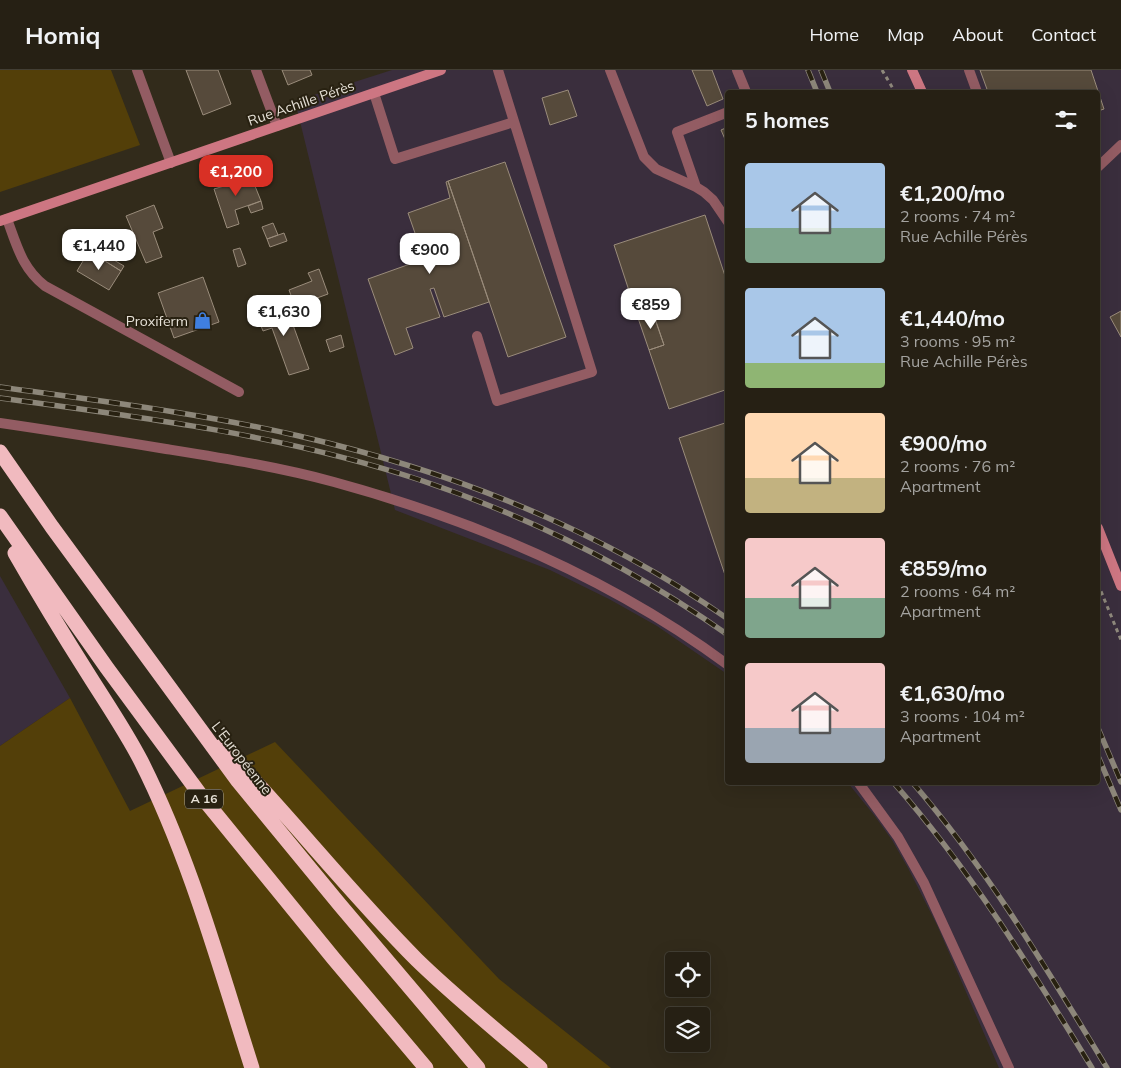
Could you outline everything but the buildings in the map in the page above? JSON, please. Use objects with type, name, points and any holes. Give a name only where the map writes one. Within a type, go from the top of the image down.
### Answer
[{"type":"highway","name":"L'Européenne","points":[[0,452],[179,702],[274,826],[478,1068]]},
{"type":"highway","name":"A 16","points":[[0,516],[107,668],[202,797],[426,1068]]},
{"type":"highway","points":[[0,525],[49,612],[128,737],[147,773],[169,822],[192,885],[252,1068]]},
{"type":"highway","points":[[179,702],[251,776],[375,916],[418,961],[446,988],[540,1068]]},
{"type":"street","points":[[137,70],[171,162]]},
{"type":"street","points":[[256,70],[277,126]]},
{"type":"street","name":"Rue Achille Pérès","points":[[4,220],[441,70]]},
{"type":"street","points":[[477,336],[497,402],[592,372],[498,70]]},
{"type":"street","points":[[610,70],[644,158],[656,169],[696,187],[713,200],[725,218]]},
{"type":"street","points":[[737,70],[745,90]]},
{"type":"street","points":[[912,70],[921,90]]},
{"type":"street","points":[[969,70],[976,90]]},
{"type":"street","points":[[374,93],[395,159],[514,122]]},
{"type":"street","points":[[696,187],[677,132],[725,113]]},
{"type":"street","points":[[1100,165],[1121,145]]},
{"type":"street","points":[[4,220],[30,274],[44,286],[239,392]]},
{"type":"street","points":[[0,423],[273,468],[333,482],[394,500],[503,541],[586,578],[664,623],[725,663]]},
{"type":"street","points":[[1100,533],[1121,586]]},
{"type":"street","points":[[860,785],[898,837],[924,883],[1009,1068]]},
{"type":"path","points":[[882,70],[894,90]]},
{"type":"path","points":[[1100,589],[1121,640]]},
{"type":"shaded area","points":[[0,70],[111,70],[140,145],[0,192]]},
{"type":"shaded area","points":[[392,70],[1121,70],[1121,1068],[999,1068],[937,925],[908,868],[892,840],[850,785],[1100,785],[1100,90],[725,90],[725,673],[657,626],[609,599],[550,570],[395,510],[295,101]]},
{"type":"shaded area","points":[[0,576],[70,698],[0,746]]},
{"type":"shaded area","points":[[70,698],[130,811],[275,742],[499,979],[611,1068],[0,1068],[0,746]]},
{"type":"railway","points":[[808,70],[816,90]]},
{"type":"railway","points":[[821,70],[829,90]]},
{"type":"railway","points":[[0,387],[150,408],[262,428],[356,450],[412,467],[522,507],[576,531],[628,557],[725,617]]},
{"type":"railway","points":[[0,398],[159,420],[265,439],[369,464],[420,480],[501,510],[580,546],[655,588],[725,633]]},
{"type":"railway","points":[[1100,733],[1121,782]]},
{"type":"railway","points":[[1100,761],[1121,810]]},
{"type":"railway","points":[[896,785],[949,850],[999,921],[1092,1068]]},
{"type":"railway","points":[[914,785],[966,850],[1016,921],[1107,1068]]},
{"type":"place","name":"Proxiferm","points":[[202,321]]}]
